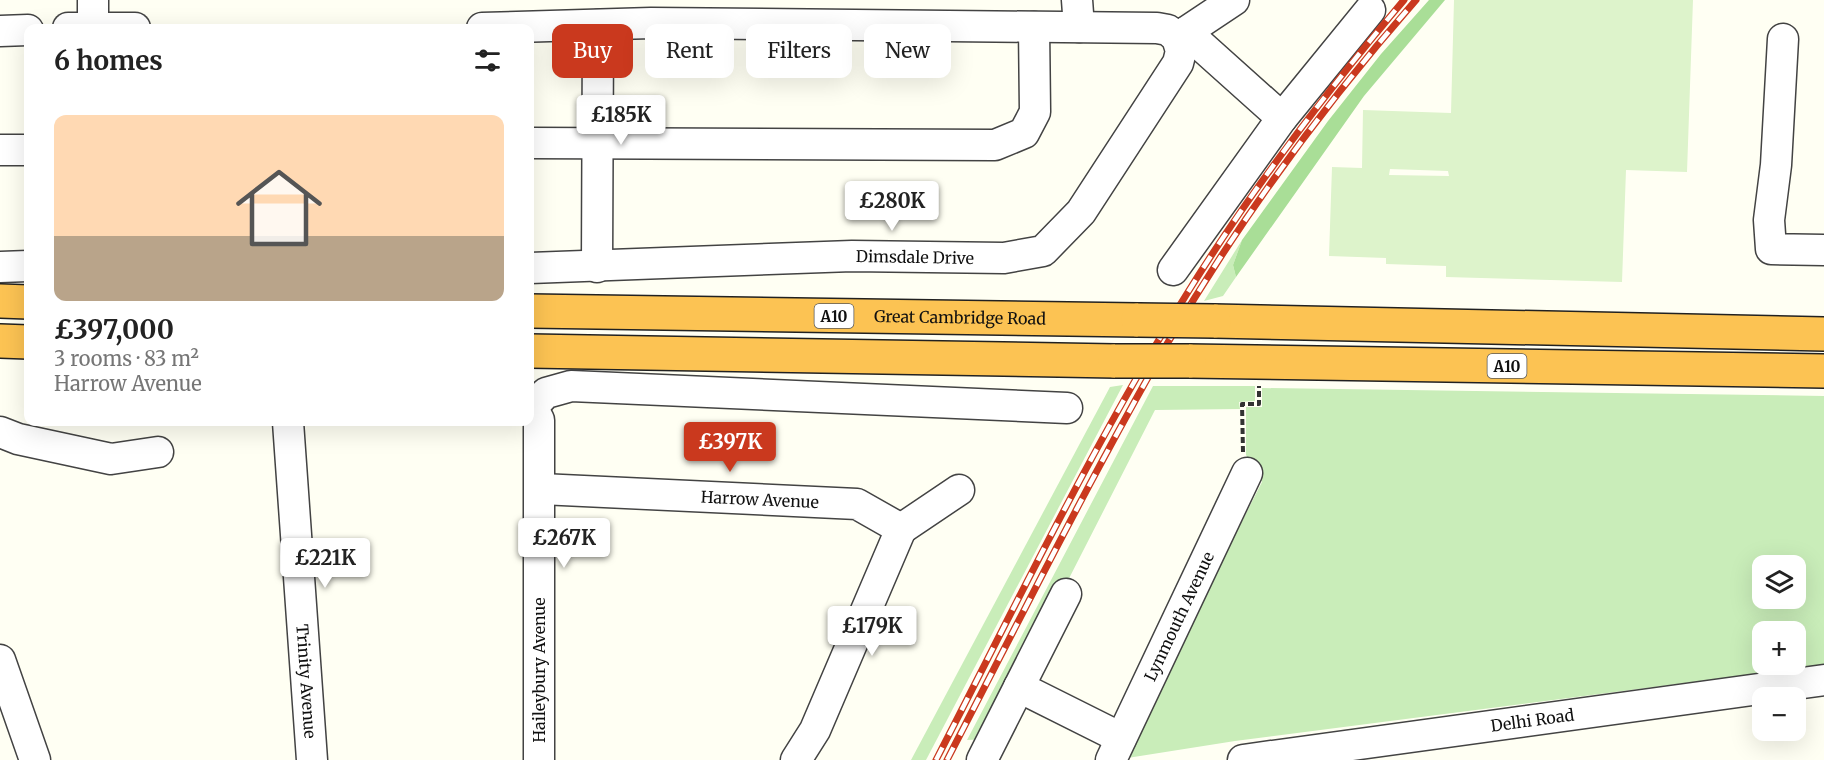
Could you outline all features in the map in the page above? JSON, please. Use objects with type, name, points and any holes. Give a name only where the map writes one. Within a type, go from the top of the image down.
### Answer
[{"type":"highway","points":[[0,301],[24,302]]},
{"type":"highway","name":"Great Cambridge Road","points":[[534,311],[1214,321],[1824,334]]},
{"type":"highway","points":[[0,341],[24,342]]},
{"type":"highway","name":"A10","points":[[534,351],[1824,371]]},
{"type":"street","points":[[1181,35],[1234,0]]},
{"type":"street","points":[[1173,270],[1282,118],[1370,10]]},
{"type":"street","points":[[602,24],[651,11],[1034,27],[1078,14],[1168,30],[1181,35],[1282,118]]},
{"type":"street","points":[[85,19],[113,24]]},
{"type":"street","points":[[534,27],[552,26]]},
{"type":"street","points":[[534,143],[995,145],[1024,133],[1035,112],[1034,27]]},
{"type":"street","points":[[0,31],[24,30]]},
{"type":"street","name":"Dimsdale Drive","points":[[534,268],[852,256],[1004,258],[1043,251],[1081,212],[1159,94],[1178,63],[1181,35]]},
{"type":"street","points":[[1783,39],[1776,165],[1769,220],[1771,249],[1824,250]]},
{"type":"street","points":[[597,267],[598,78]]},
{"type":"street","points":[[0,150],[24,150]]},
{"type":"street","points":[[0,267],[24,266]]},
{"type":"street","points":[[534,403],[546,393],[571,386],[1067,408]]},
{"type":"street","name":"Haileybury Avenue","points":[[534,411],[539,420],[541,489],[539,760]]},
{"type":"street","name":"Trinity Avenue","points":[[288,426],[312,760]]},
{"type":"street","points":[[0,432],[18,439],[111,459],[158,452]]},
{"type":"street","name":"Lynmouth Avenue","points":[[1116,749],[1247,473]]},
{"type":"street","name":"Harrow Avenue","points":[[541,489],[858,504],[901,529]]},
{"type":"street","points":[[796,760],[814,730],[901,529],[959,490]]},
{"type":"street","points":[[982,760],[1066,594]]},
{"type":"street","points":[[0,660],[35,760]]},
{"type":"street","name":"Delhi Road","points":[[1243,760],[1824,680]]},
{"type":"street","points":[[1019,687],[1116,749]]},
{"type":"path","points":[[1247,473],[1242,404],[1259,404],[1259,381]]},
{"type":"green space","points":[[1429,0],[1445,0],[1364,96],[1236,277],[1233,265],[1242,240],[1328,121],[1381,54]]},
{"type":"green space","points":[[1454,0],[1693,0],[1687,172],[1626,170],[1622,282],[1446,277],[1446,266],[1386,264],[1386,258],[1329,256],[1332,167],[1362,168],[1363,110],[1451,113]],"holes":[[[1390,169],[1448,171],[1449,176],[1389,175]]]},
{"type":"green space","points":[[1242,240],[1233,265],[1236,277],[1223,296],[1204,301]]},
{"type":"green space","points":[[1123,385],[926,760],[911,760],[1110,387]]},
{"type":"green space","points":[[1153,386],[1255,386],[1255,401],[1239,402],[1240,409],[1155,410],[987,739],[967,740]]},
{"type":"green space","points":[[1262,388],[1824,396],[1824,665],[1806,667],[1806,621],[1752,621],[1752,674],[1235,741],[1121,759],[1262,482],[1246,455],[1246,407],[1262,407]]},
{"type":"railway","points":[[936,760],[1088,465],[1120,406],[1188,292],[1290,142],[1404,0]]},
{"type":"railway","points":[[947,760],[1110,447],[1194,299],[1252,209],[1283,166],[1348,81],[1416,0]]}]
